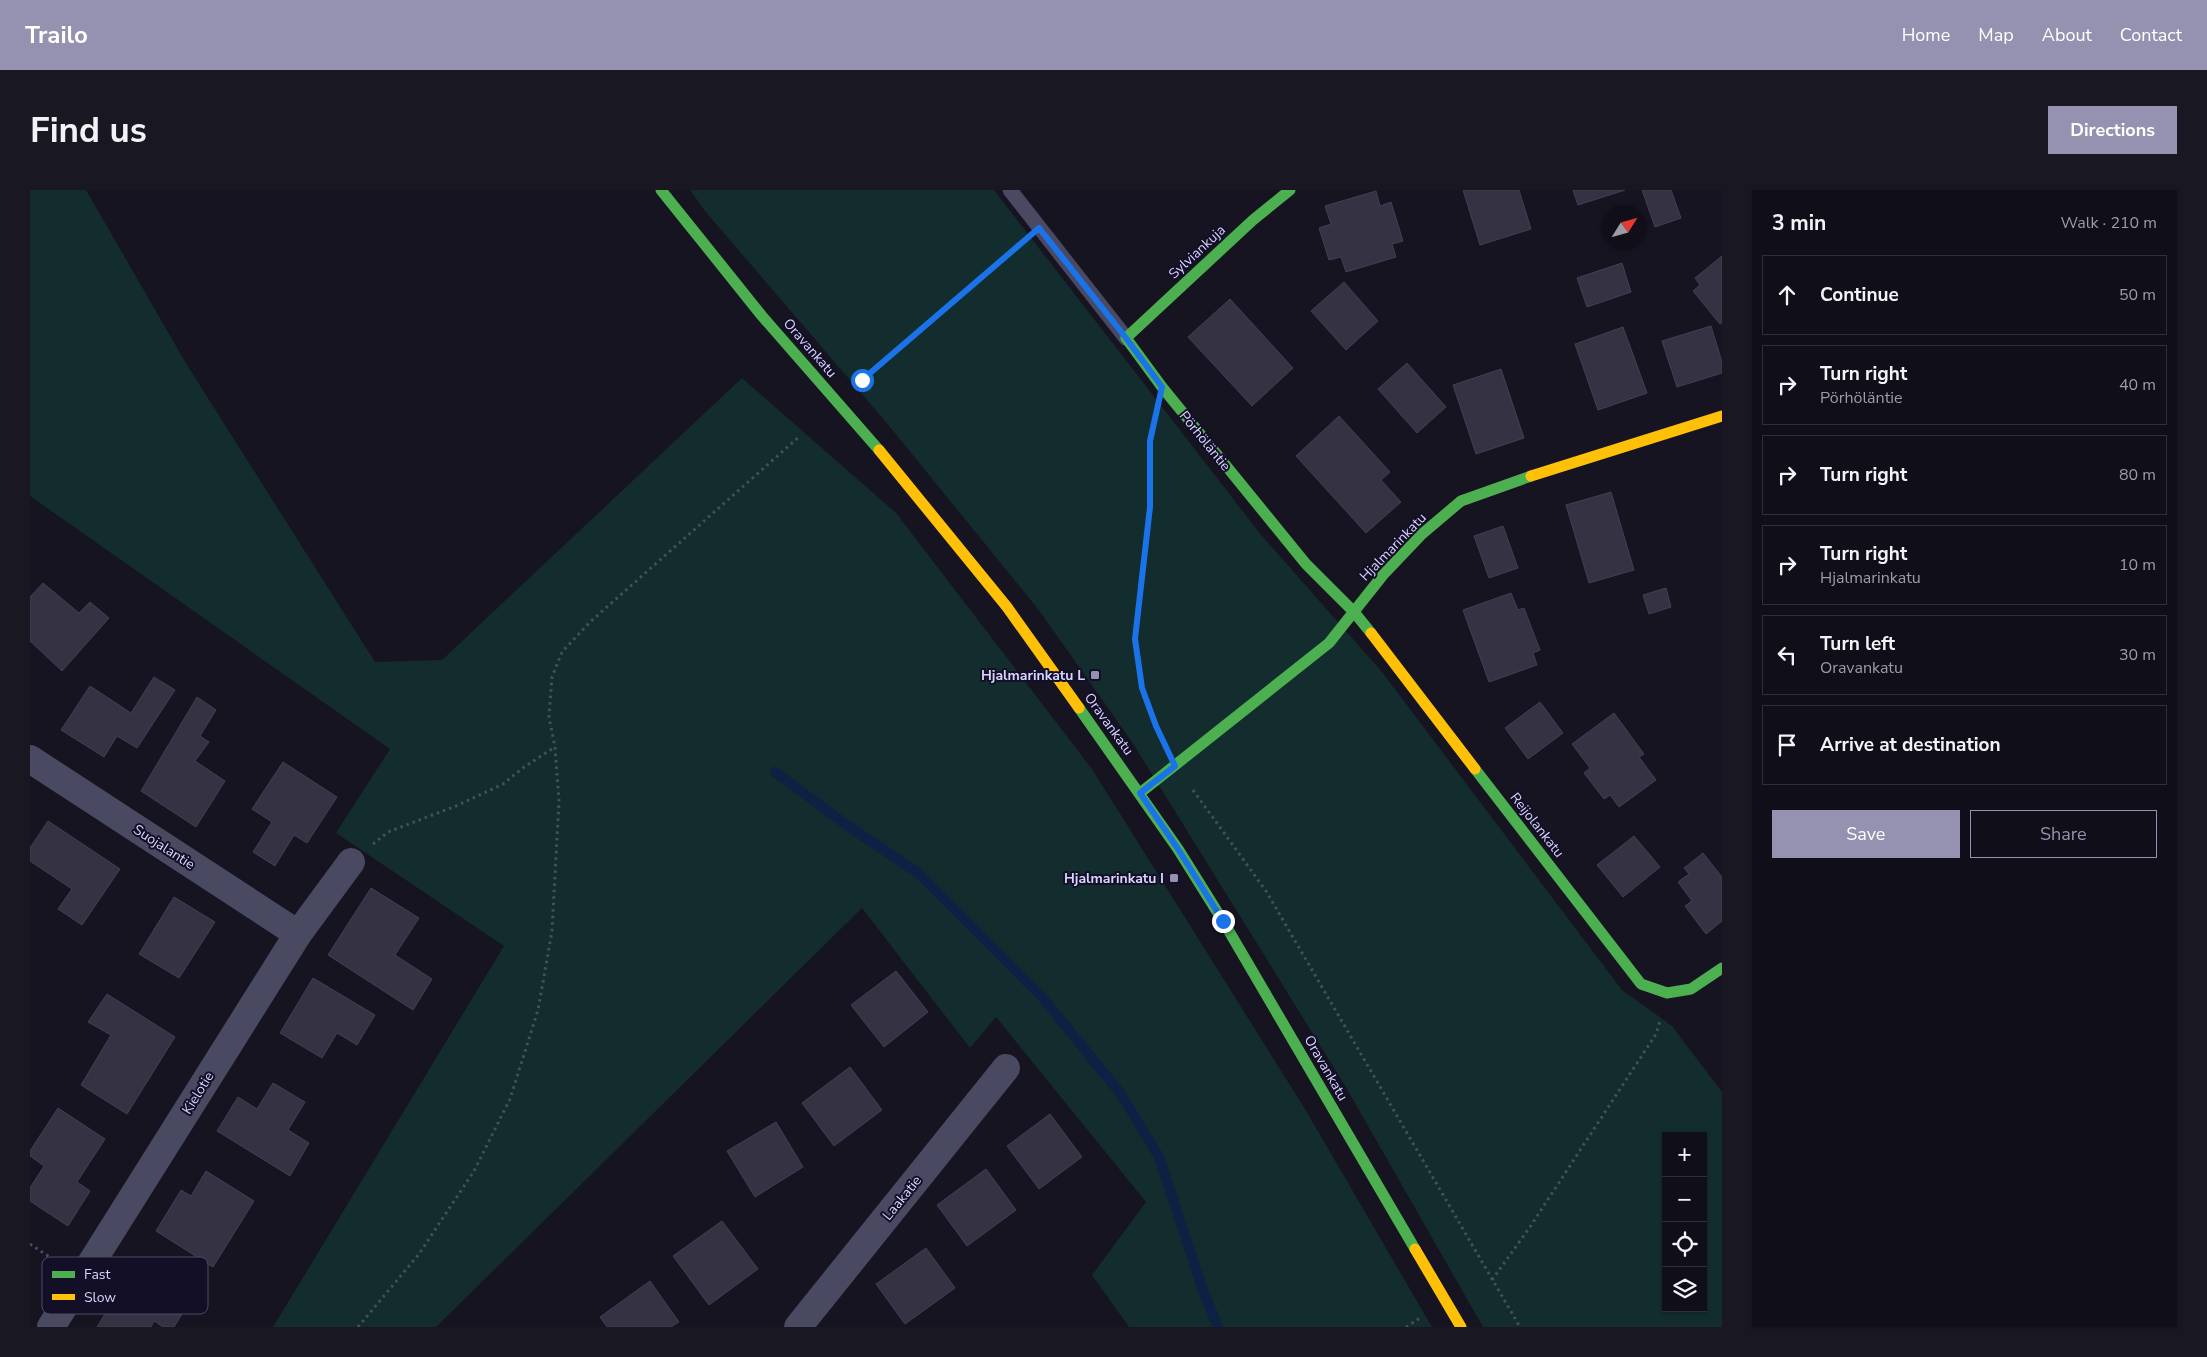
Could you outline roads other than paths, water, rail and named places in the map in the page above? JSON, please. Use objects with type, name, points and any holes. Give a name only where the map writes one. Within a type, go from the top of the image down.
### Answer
[{"type":"street","name":"Oravankatu","points":[[661,190],[762,316],[875,444],[1007,607],[1140,793],[1223,921],[1461,1327]]},
{"type":"street","name":"Sylviankuja","points":[[1126,338],[1253,220],[1290,190]]},
{"type":"street","name":"Pörhöläntie","points":[[1126,338],[1162,387],[1306,564],[1354,612]]},
{"type":"street","name":"Hjalmarinkatu","points":[[1140,793],[1329,642],[1383,575],[1422,534],[1461,502],[1567,463],[1722,416]]},
{"type":"street","name":"Reijolankatu","points":[[1354,612],[1641,984],[1667,993],[1691,989],[1722,968]]},
{"type":"street","name":"Suojalantie","points":[[30,760],[298,934]]},
{"type":"street","name":"Kielotie","points":[[95,1257],[298,934],[351,862]]},
{"type":"street","name":"Laakatie","points":[[798,1327],[1006,1068]]},
{"type":"street","name":"Kielotie","points":[[51,1327],[59,1314]]},
{"type":"lane","name":"Pörhöläntie","points":[[1010,190],[1126,338]]},
{"type":"waterway","points":[[775,772],[844,823],[918,873],[1043,998],[1121,1094],[1159,1157],[1204,1293],[1218,1327]]},
{"type":"place","name":"Hjalmarinkatu L","points":[[1095,675]]},
{"type":"place","name":"Hjalmarinkatu I","points":[[1174,878]]}]
